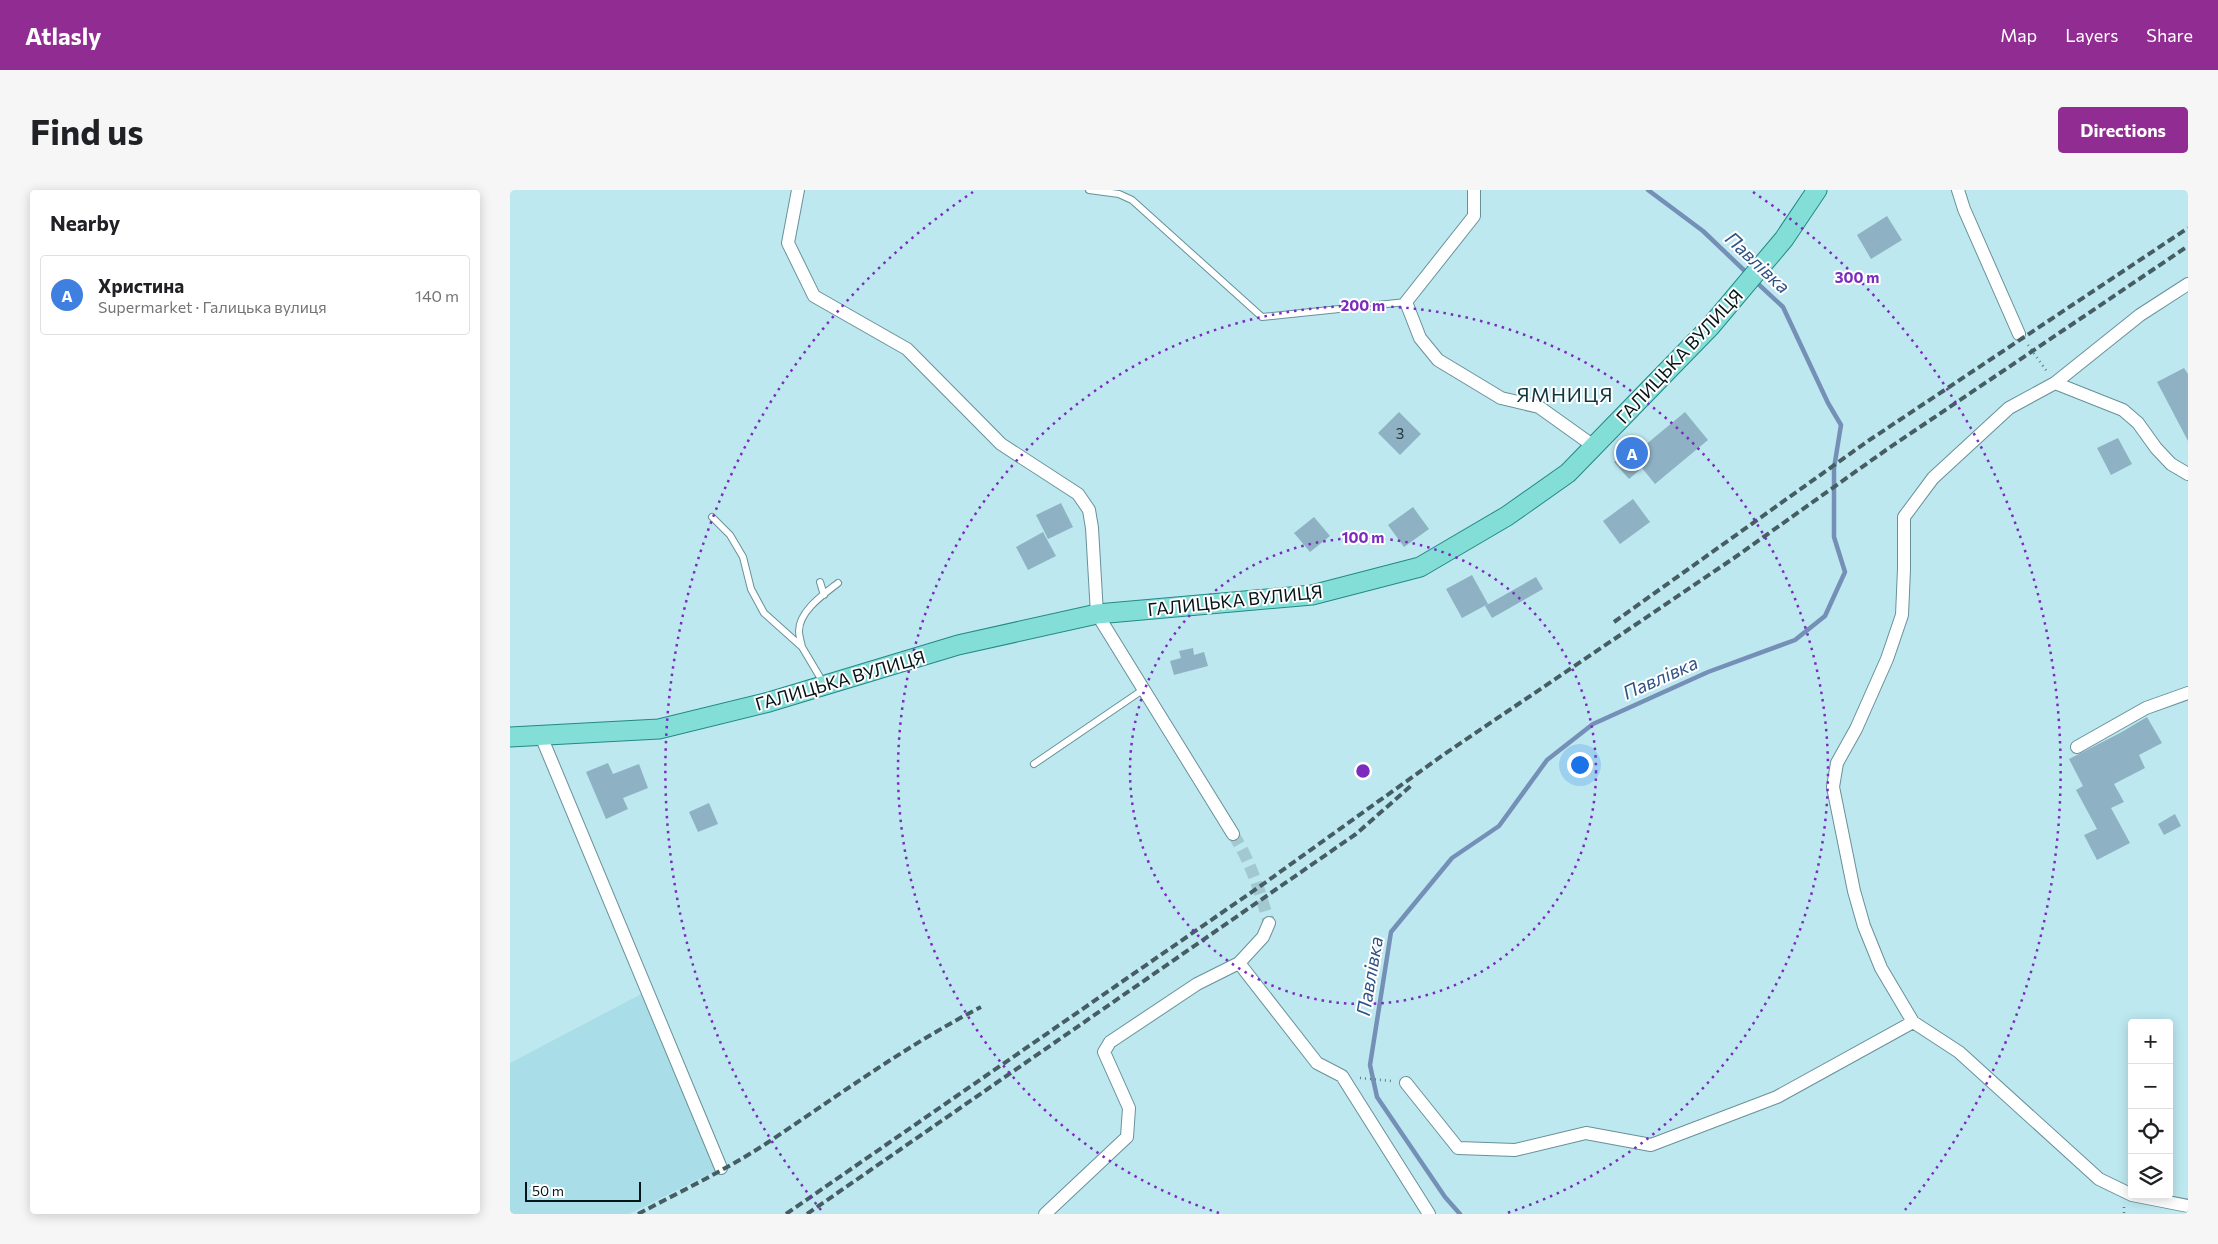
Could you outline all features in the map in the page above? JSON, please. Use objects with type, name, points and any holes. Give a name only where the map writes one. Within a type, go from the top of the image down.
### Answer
[{"type":"main road","name":"ГАЛИЦЬКА ВУЛИЦЯ","points":[[510,736],[659,729],[769,702],[958,645],[1097,614],[1312,595],[1420,567],[1507,516],[1568,473],[1596,447],[1710,326],[1784,239],[1817,190]]},
{"type":"street","points":[[798,190],[788,243],[814,296],[906,349],[1001,444],[1078,494],[1089,510],[1092,528],[1097,614],[1233,834]]},
{"type":"street","points":[[1474,190],[1474,216],[1406,302],[1420,338],[1438,360],[1501,398],[1539,407],[1596,447]]},
{"type":"street","points":[[1958,190],[2019,334]]},
{"type":"street","points":[[2128,1193],[2098,1179],[1959,1052],[1912,1022],[1881,968],[1859,908],[1833,787],[1837,763],[1856,729],[1887,659],[1902,615],[1904,517],[1933,478],[1985,428],[2009,408],[2055,383],[2140,315],[2188,284]]},
{"type":"street","points":[[2055,383],[2123,410],[2138,423],[2156,448],[2171,464],[2188,474]]},
{"type":"street","points":[[2078,747],[2146,708],[2188,693]]},
{"type":"street","points":[[540,736],[720,1168]]},
{"type":"street","points":[[1045,1214],[1127,1137],[1129,1108],[1104,1052],[1110,1042],[1197,984],[1239,963],[1263,937],[1269,923]]},
{"type":"street","points":[[1239,963],[1317,1063],[1342,1076],[1429,1214]]},
{"type":"street","points":[[1401,1082],[1458,1148],[1514,1150],[1586,1133],[1651,1146],[1776,1097],[1912,1022]]},
{"type":"street","points":[[2152,1199],[2188,1206]]},
{"type":"lane","points":[[1089,190],[1119,194],[1132,200],[1262,317],[1406,302]]},
{"type":"lane","points":[[712,517],[730,535],[743,556],[752,588],[764,613],[802,646]]},
{"type":"lane","points":[[820,582],[824,594]]},
{"type":"lane","points":[[824,685],[802,646],[799,630],[805,615],[824,594],[838,583]]},
{"type":"lane","points":[[1034,764],[1144,689]]},
{"type":"path","points":[[2019,334],[2055,383]]},
{"type":"path","points":[[1359,1078],[1401,1082]]},
{"type":"shaded area","points":[[647,991],[721,1168],[629,1214],[510,1214],[510,1063]]},
{"type":"building","points":[[1887,216],[1902,240],[1871,259],[1857,235]]},
{"type":"building","points":[[2184,368],[2188,374],[2188,441],[2157,382]]},
{"type":"building","points":[[1399,412],[1421,434],[1400,455],[1378,433]]},
{"type":"building","points":[[1685,412],[1708,440],[1655,484],[1642,468],[1629,479],[1614,462],[1639,441],[1644,446]]},
{"type":"building","points":[[2118,438],[2132,464],[2111,475],[2097,448]]},
{"type":"building","points":[[1633,499],[1650,522],[1620,544],[1603,521]]},
{"type":"building","points":[[1061,503],[1073,527],[1048,539],[1036,515]]},
{"type":"building","points":[[1413,507],[1429,529],[1404,547],[1388,525]]},
{"type":"building","points":[[1314,517],[1330,536],[1310,552],[1294,533]]},
{"type":"building","points":[[1043,532],[1056,556],[1028,570],[1016,547]]},
{"type":"building","points":[[1472,575],[1488,604],[1462,618],[1446,589]]},
{"type":"building","points":[[1536,577],[1543,589],[1492,618],[1485,606]]},
{"type":"building","points":[[1193,648],[1194,655],[1204,652],[1208,666],[1174,675],[1170,661],[1181,658],[1179,651]]},
{"type":"building","points":[[2147,717],[2162,743],[2139,755],[2145,768],[2114,784],[2124,802],[2111,808],[2130,843],[2097,860],[2084,835],[2097,829],[2076,790],[2083,786],[2069,759]]},
{"type":"building","points":[[608,763],[613,774],[639,764],[648,788],[623,798],[628,809],[606,819],[586,772]]},
{"type":"building","points":[[709,803],[718,824],[698,832],[689,812]]},
{"type":"building","points":[[2175,814],[2181,826],[2164,835],[2158,824]]},
{"type":"waterway","name":"Павлівка","points":[[1648,190],[1703,231],[1748,274]]},
{"type":"waterway","name":"Павлівка","points":[[1460,1214],[1445,1197],[1377,1097],[1370,1065],[1391,932],[1452,858],[1499,826],[1547,760],[1593,724],[1708,672],[1795,640],[1825,616],[1845,572],[1834,537],[1834,468],[1841,425],[1828,403],[1783,307],[1754,280]]},
{"type":"tunnel","points":[[1233,834],[1250,866],[1269,923]]},
{"type":"railway","points":[[1614,622],[1868,441],[2188,228]]},
{"type":"railway","points":[[786,1214],[1259,887],[1443,755],[1734,558],[1886,450],[2188,246]]},
{"type":"railway","points":[[807,1214],[1356,834],[1413,784]]},
{"type":"railway","points":[[638,1214],[751,1153],[925,1038],[981,1007]]},
{"type":"place","name":"Христина","points":[[1632,453]]},
{"type":"district","name":"ЯМНИЦЯ","points":[[1565,394]]}]
